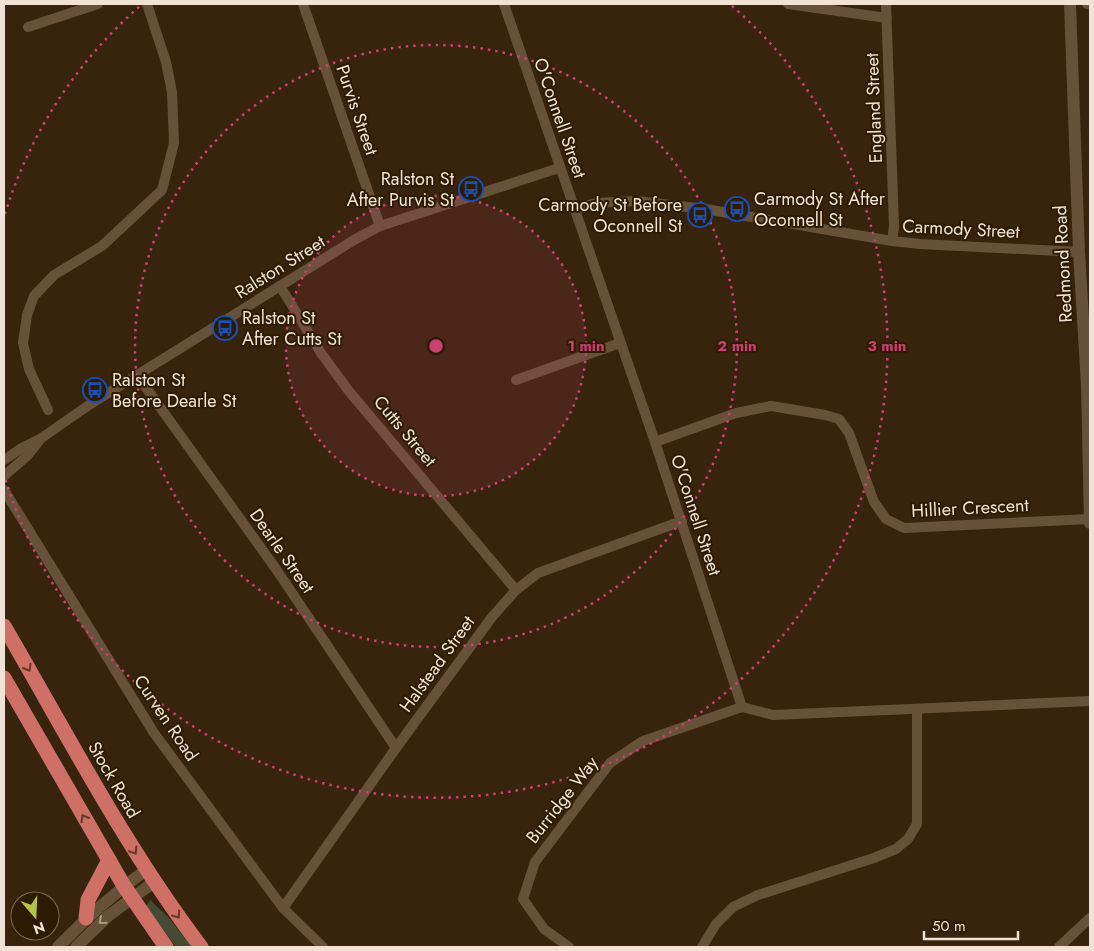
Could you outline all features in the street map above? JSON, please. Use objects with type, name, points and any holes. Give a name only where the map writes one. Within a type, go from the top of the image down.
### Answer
[{"type":"highway","name":"Stock Road","points":[[4,626],[150,876],[201,947]]},
{"type":"highway","points":[[4,678],[127,892],[166,947]]},
{"type":"highway","points":[[86,918],[88,900],[109,860]]},
{"type":"street","points":[[28,27],[98,4]]},
{"type":"street","points":[[48,410],[29,369],[23,343],[27,315],[34,296],[54,275],[102,246],[162,190],[174,143],[172,92],[166,62],[148,4]]},
{"type":"street","name":"Purvis Street","points":[[303,4],[380,226]]},
{"type":"street","name":"O'Connell Street","points":[[504,4],[682,521],[742,707]]},
{"type":"street","points":[[788,4],[887,18]]},
{"type":"street","name":"England Street","points":[[886,4],[894,226],[892,241]]},
{"type":"street","name":"Redmond Road","points":[[1070,4],[1079,252],[1088,385],[1090,523]]},
{"type":"street","name":"Ralston Street","points":[[4,460],[20,448],[40,439],[89,405],[280,286],[380,226],[559,168]]},
{"type":"street","name":"Carmody Street","points":[[575,209],[596,203],[636,201],[705,209],[892,241],[1079,252]]},
{"type":"street","name":"Cutts Street","points":[[280,286],[321,352],[348,390],[516,590]]},
{"type":"street","points":[[516,380],[620,343]]},
{"type":"street","name":"Dearle Street","points":[[137,375],[276,570],[396,748]]},
{"type":"street","name":"Hillier Crescent","points":[[655,442],[754,408],[771,406],[825,414],[840,419],[849,433],[874,502],[886,519],[904,528],[1090,519]]},
{"type":"street","name":"Ralston Street","points":[[4,476],[28,456],[40,439]]},
{"type":"street","name":"Curven Road","points":[[4,490],[154,733],[283,908],[323,947]]},
{"type":"street","name":"Halstead Street","points":[[283,908],[396,748],[492,617],[516,590],[538,573],[682,521]]},
{"type":"street","points":[[742,707],[773,715],[1090,702]]},
{"type":"street","name":"Burridge Way","points":[[569,947],[544,929],[523,899],[535,862],[610,763],[643,741],[742,707]]},
{"type":"street","points":[[702,947],[716,924],[733,906],[758,895],[874,858],[896,849],[908,839],[917,824],[917,709]]},
{"type":"street","points":[[58,947],[86,918],[150,876]]},
{"type":"street","points":[[76,947],[127,892]]},
{"type":"street","points":[[1059,947],[1090,918]]},
{"type":"green space","points":[[150,900],[169,918],[192,947],[176,947],[146,906]]},
{"type":"place","name":"Ralston St After Purvis St","points":[[471,189]]},
{"type":"place","name":"Carmody St After Oconnell St","points":[[737,209]]},
{"type":"place","name":"Carmody St Before Oconnell St","points":[[700,215]]},
{"type":"place","name":"Ralston St After Cutts St","points":[[225,328]]},
{"type":"place","name":"Ralston St Before Dearle St","points":[[95,390]]}]
